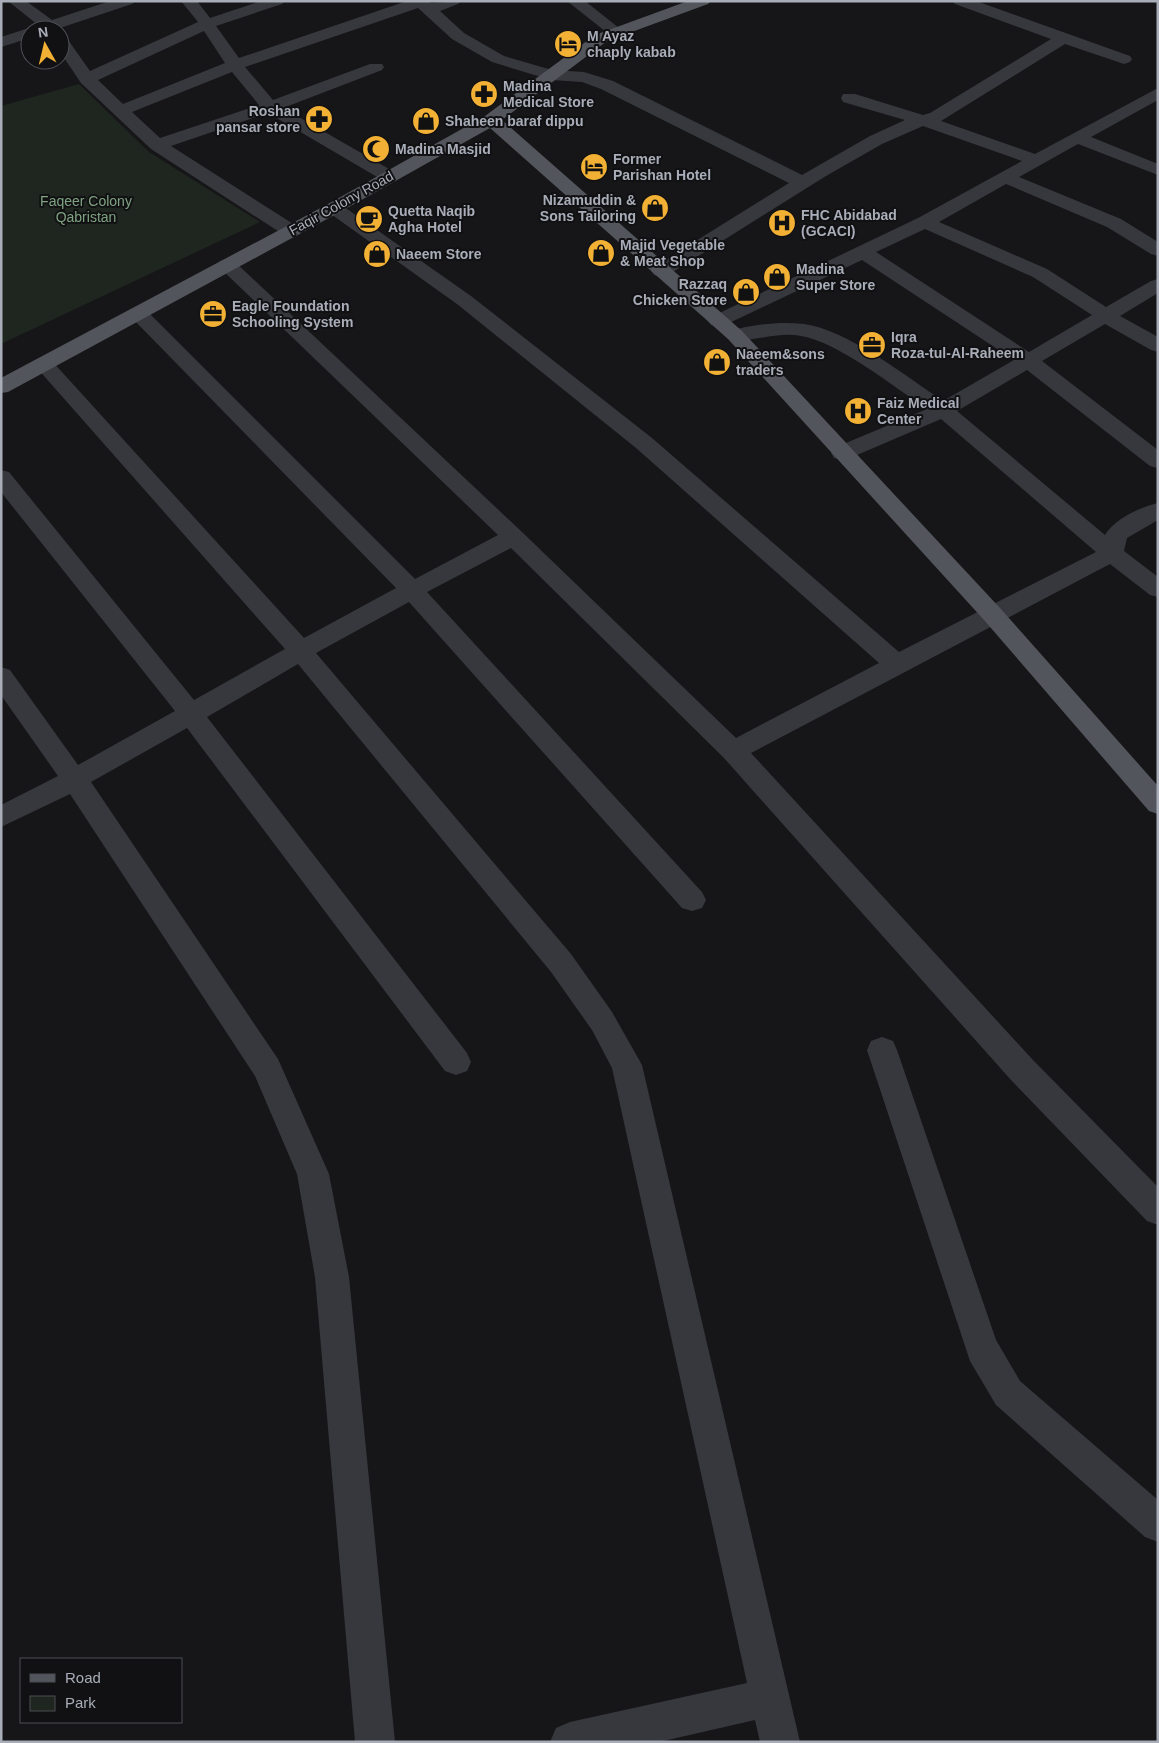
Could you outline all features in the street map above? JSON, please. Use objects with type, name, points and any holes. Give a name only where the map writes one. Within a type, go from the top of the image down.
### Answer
[{"type":"main road","name":"Faqir Colony Road","points":[[1,388],[334,208],[491,120],[601,38],[691,3]]},
{"type":"main road","points":[[491,120],[735,335],[842,454],[992,614],[1158,804]]},
{"type":"street","points":[[16,1],[37,20]]},
{"type":"street","points":[[70,21],[127,1]]},
{"type":"street","points":[[189,1],[235,65],[270,107],[390,177]]},
{"type":"street","points":[[87,79],[207,24],[277,1]]},
{"type":"street","points":[[121,111],[235,65],[423,4],[453,1]]},
{"type":"street","points":[[575,1],[616,32]]},
{"type":"street","points":[[960,1],[1124,58]]},
{"type":"street","points":[[423,4],[458,36],[498,59],[551,75],[584,76],[606,84],[801,182]]},
{"type":"street","points":[[1,42],[20,35]]},
{"type":"street","points":[[661,271],[801,182],[888,134],[922,120],[936,117],[1062,38]]},
{"type":"street","points":[[70,54],[87,79],[157,145],[291,231]]},
{"type":"street","points":[[157,145],[270,107],[376,67]]},
{"type":"street","points":[[718,321],[925,222],[1158,93]]},
{"type":"street","points":[[849,98],[922,120],[1038,161]]},
{"type":"street","points":[[1077,138],[1158,170]]},
{"type":"street","points":[[1006,178],[1114,223],[1158,250]]},
{"type":"street","points":[[334,208],[464,300],[644,443],[897,664]]},
{"type":"street","points":[[925,222],[1040,273],[1106,316],[1158,346]]},
{"type":"street","points":[[863,252],[1029,361],[1158,461]]},
{"type":"street","points":[[227,265],[514,537],[733,750],[1022,1070],[1158,1210]]},
{"type":"street","points":[[842,454],[943,410],[1158,285]]},
{"type":"street","points":[[139,314],[411,590],[692,900]]},
{"type":"street","points":[[735,335],[778,328],[806,330],[846,346],[943,410],[1112,553],[1158,588]]},
{"type":"street","points":[[44,364],[301,651],[561,962],[602,1021],[627,1065],[780,1742]]},
{"type":"street","points":[[1,476],[191,714],[456,1062]]},
{"type":"street","points":[[733,750],[1112,553],[1117,534],[1158,510]]},
{"type":"street","points":[[1,817],[75,780],[411,590],[514,537]]},
{"type":"street","points":[[1,676],[75,780],[267,1068],[313,1174],[332,1277],[375,1742]]},
{"type":"street","points":[[882,1050],[982,1349],[1008,1393],[1158,1524]]},
{"type":"street","points":[[570,1742],[771,1697]]},
{"type":"green space","name":"Faqeer Colony Qabristan","points":[[79,84],[149,152],[260,222],[1,344],[1,106]]},
{"type":"place","name":"M Ayaz chaply kabab","points":[[568,44]]},
{"type":"place","name":"Madina Medical Store","points":[[484,94]]},
{"type":"place","name":"Roshan pansar store","points":[[319,119]]},
{"type":"place","name":"Shaheen baraf dippu","points":[[426,121]]},
{"type":"place","name":"Madina Masjid","points":[[376,149]]},
{"type":"place","name":"Former Parishan Hotel","points":[[594,167]]},
{"type":"place","name":"Nizamuddin & Sons Tailoring","points":[[655,208]]},
{"type":"place","name":"Quetta Naqib Agha Hotel","points":[[369,219]]},
{"type":"place","name":"FHC Abidabad (GCACI)","points":[[782,223]]},
{"type":"place","name":"Majid Vegetable & Meat Shop","points":[[601,253]]},
{"type":"place","name":"Naeem Store","points":[[377,254]]},
{"type":"place","name":"Madina Super Store","points":[[777,277]]},
{"type":"place","name":"Razzaq Chicken Store","points":[[746,292]]},
{"type":"place","name":"Eagle Foundation Schooling System","points":[[213,314]]},
{"type":"place","name":"Iqra Roza-tul-Al-Raheem","points":[[872,345]]},
{"type":"place","name":"Naeem&sons traders","points":[[717,362]]},
{"type":"place","name":"Faiz Medical Center","points":[[858,411]]}]
